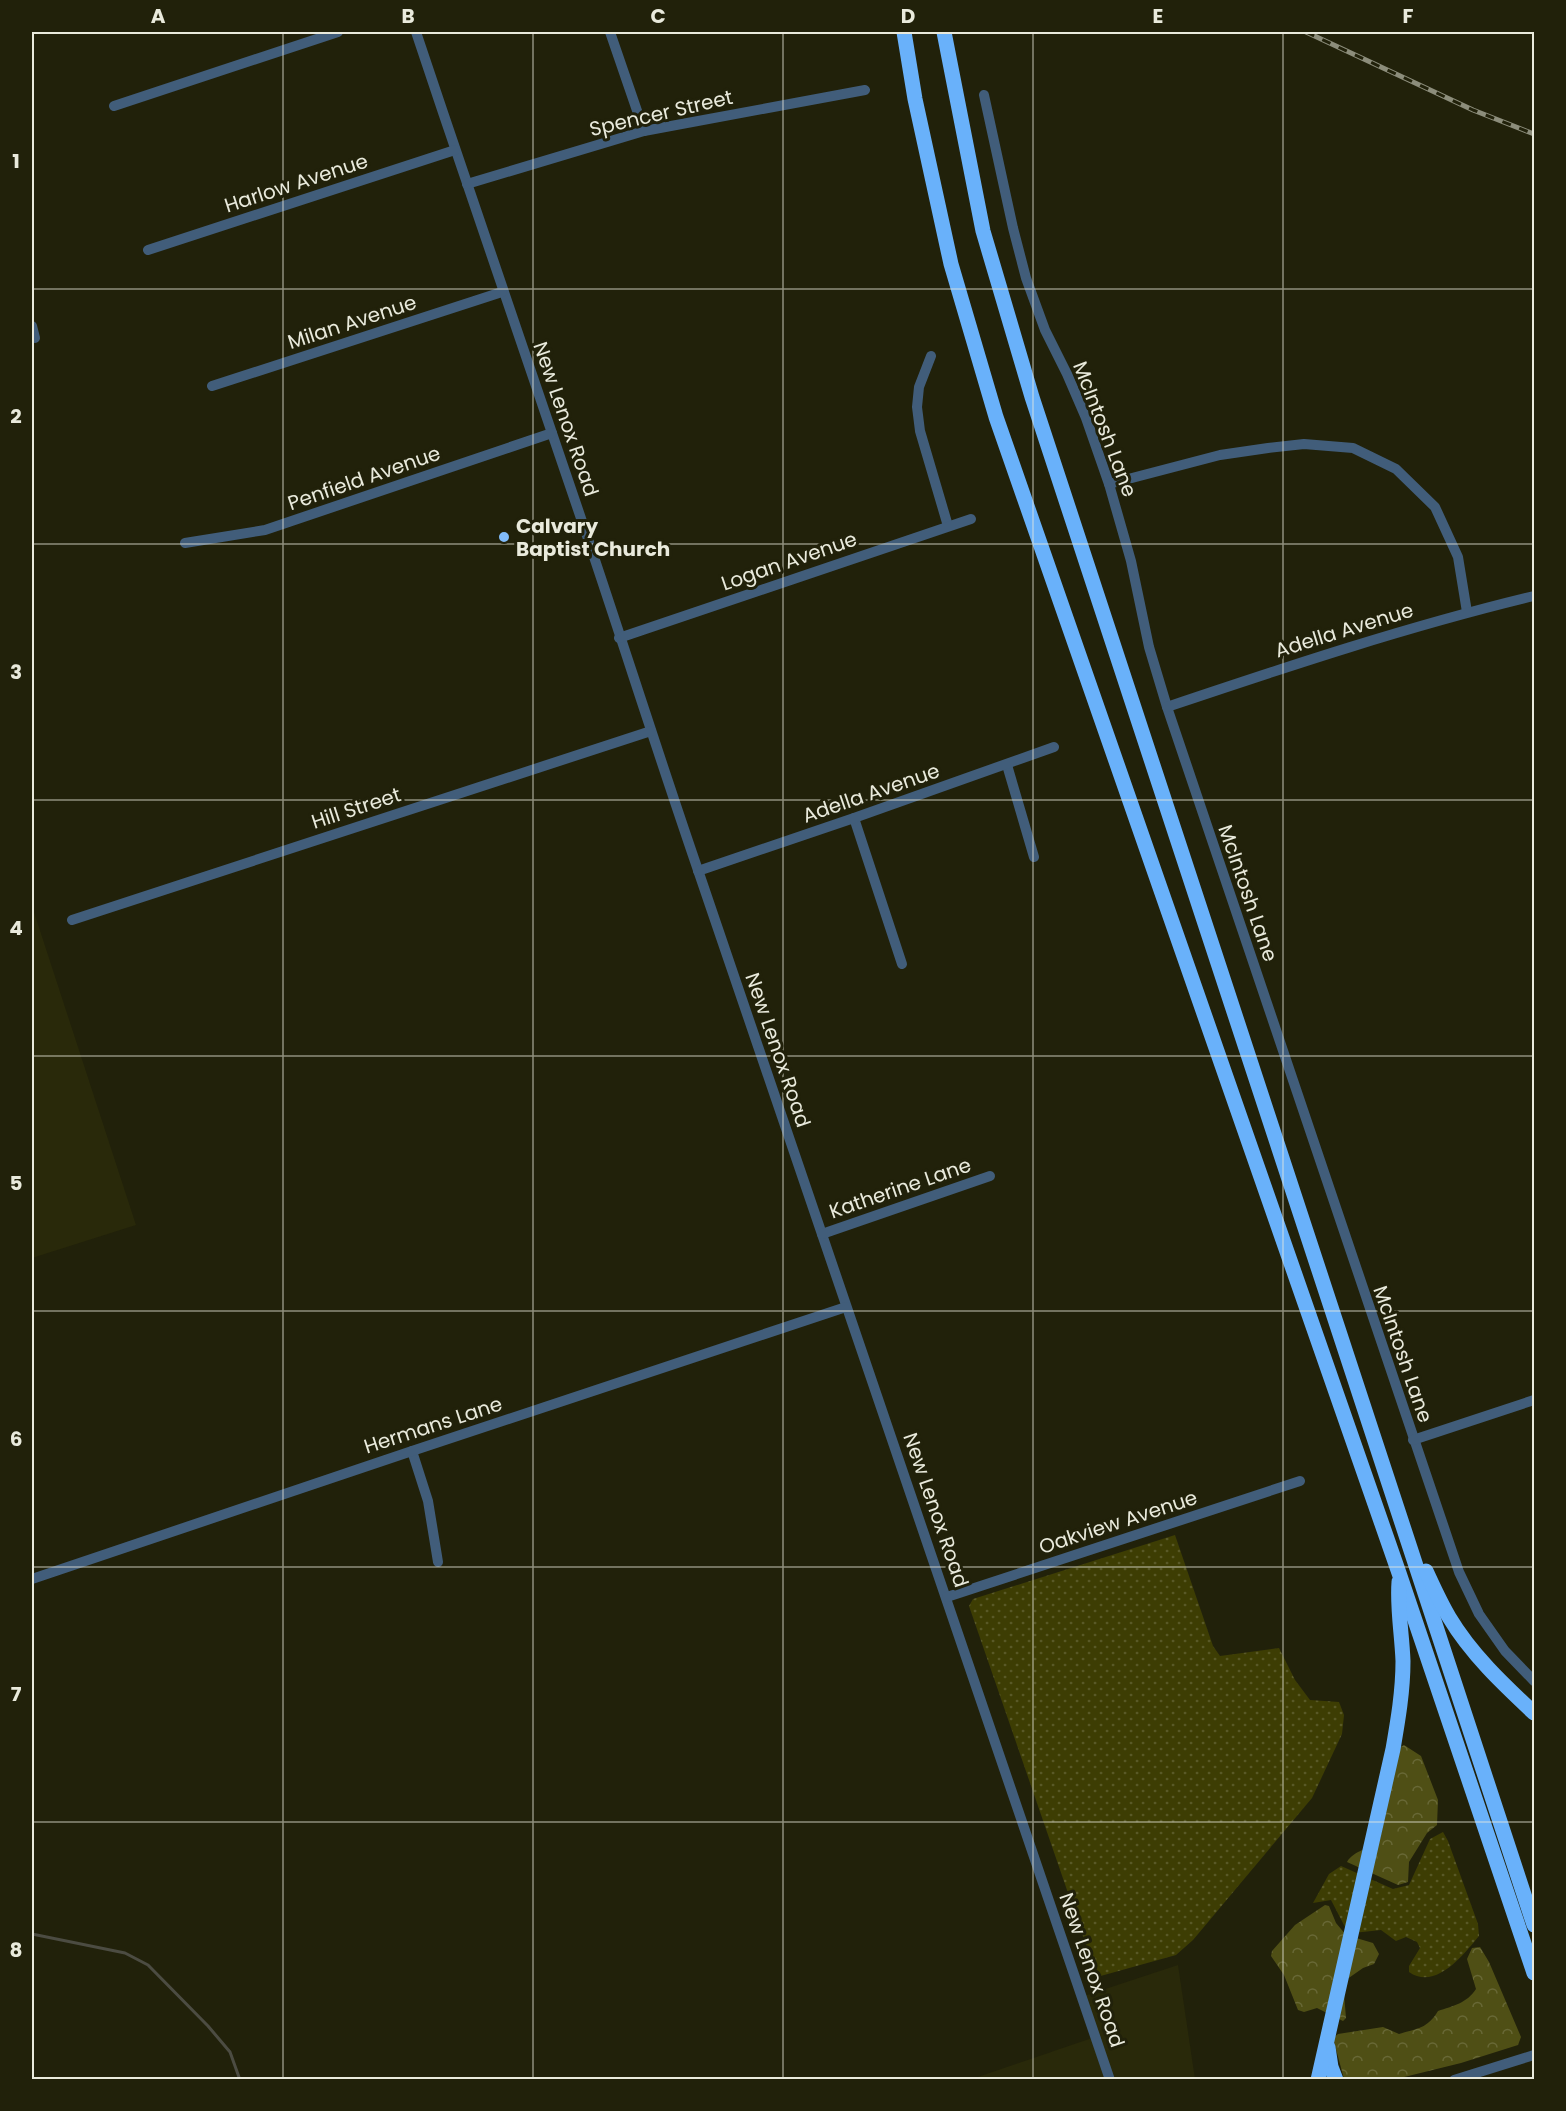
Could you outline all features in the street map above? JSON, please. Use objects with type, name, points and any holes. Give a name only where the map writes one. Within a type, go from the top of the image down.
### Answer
[{"type":"highway","points":[[904,32],[915,99],[951,264],[996,417],[1400,1573],[1534,1973]]},
{"type":"highway","points":[[944,32],[955,97],[984,231],[1032,397],[1534,1925]]},
{"type":"highway","points":[[1400,1518],[1444,1607],[1460,1632],[1498,1678],[1534,1713]]},
{"type":"highway","points":[[1318,2079],[1394,1749],[1401,1704],[1403,1658],[1397,1605],[1400,1573]]},
{"type":"highway","points":[[1327,2044],[1331,2067],[1336,2079]]},
{"type":"street","points":[[114,106],[338,32]]},
{"type":"street","name":"New Lenox Road","points":[[416,32],[846,1308],[947,1597],[1110,2079]]},
{"type":"street","points":[[610,32],[644,131]]},
{"type":"street","name":"Spencer Street","points":[[467,184],[644,131],[866,90]]},
{"type":"street","name":"McIntosh Lane","points":[[984,94],[1010,216],[1026,278],[1045,330],[1086,418],[1109,484],[1131,561],[1149,647],[1167,707],[1413,1440],[1459,1572],[1479,1614],[1505,1651],[1534,1681]]},
{"type":"street","name":"Harlow Avenue","points":[[148,250],[455,150]]},
{"type":"street","name":"Milan Avenue","points":[[212,386],[502,292]]},
{"type":"street","points":[[32,326],[35,338]]},
{"type":"street","points":[[931,356],[919,387],[917,407],[920,431],[948,526]]},
{"type":"street","name":"Penfield Avenue","points":[[185,543],[265,530],[552,433]]},
{"type":"street","points":[[1109,484],[1220,455],[1304,444],[1353,448],[1396,469],[1435,507],[1458,557],[1467,612]]},
{"type":"street","name":"Logan Avenue","points":[[619,638],[971,519]]},
{"type":"street","name":"Adella Avenue","points":[[1167,707],[1370,640],[1467,612],[1534,596]]},
{"type":"street","name":"Hill Street","points":[[72,920],[651,731]]},
{"type":"street","name":"Adella Avenue","points":[[698,871],[1054,747]]},
{"type":"street","points":[[1007,765],[1034,857]]},
{"type":"street","points":[[854,818],[902,964]]},
{"type":"street","name":"Katherine Lane","points":[[822,1234],[990,1176]]},
{"type":"street","name":"Hermans Lane","points":[[32,1580],[412,1450],[846,1308]]},
{"type":"street","points":[[1413,1440],[1534,1400]]},
{"type":"street","points":[[412,1450],[428,1501],[438,1562]]},
{"type":"street","name":"Oakview Avenue","points":[[947,1597],[1300,1480]]},
{"type":"street","points":[[1454,2079],[1534,2055]]},
{"type":"shaded area","points":[[32,906],[136,1225],[32,1258]]},
{"type":"shaded area","points":[[1175,1535],[1213,1646],[1220,1656],[1279,1648],[1295,1680],[1310,1700],[1339,1702],[1344,1715],[1342,1734],[1312,1798],[1193,1940],[1176,1955],[1097,1977],[969,1606],[973,1599]]},
{"type":"shaded area","points":[[1443,1832],[1478,1924],[1479,1936],[1466,1952],[1439,1974],[1419,1977],[1409,1972],[1409,1966],[1420,1948],[1417,1942],[1406,1937],[1396,1941],[1381,1930],[1353,1933],[1345,1927],[1331,1900],[1313,1903],[1329,1874],[1341,1866],[1393,1889],[1409,1885],[1430,1839]]},
{"type":"shaded area","points":[[1178,1965],[1195,2079],[969,2080],[1092,2038],[1078,1998]]},
{"type":"green space","points":[[1404,1745],[1421,1756],[1438,1800],[1437,1825],[1427,1833],[1409,1862],[1408,1882],[1398,1885],[1347,1862],[1380,1839],[1399,1748]]},
{"type":"green space","points":[[1325,1905],[1329,1906],[1336,1923],[1346,1935],[1373,1943],[1379,1954],[1374,1964],[1363,1968],[1343,1982],[1346,2018],[1343,2021],[1317,2008],[1304,2012],[1298,2010],[1284,1975],[1271,1956],[1272,1951],[1295,1925]]},
{"type":"green space","points":[[1480,1947],[1489,1962],[1521,2037],[1518,2045],[1461,2063],[1392,2080],[1344,2079],[1333,2038],[1338,2034],[1383,2027],[1399,2034],[1426,2025],[1438,2011],[1464,2001],[1476,1989],[1467,1959],[1472,1948]]},
{"type":"waterway","points":[[32,1934],[125,1953],[148,1965],[208,2026],[230,2052],[240,2080]]},
{"type":"railway","points":[[1306,32],[1473,110],[1534,134]]},
{"type":"place","name":"Calvary Baptist Church","points":[[504,537]]}]
